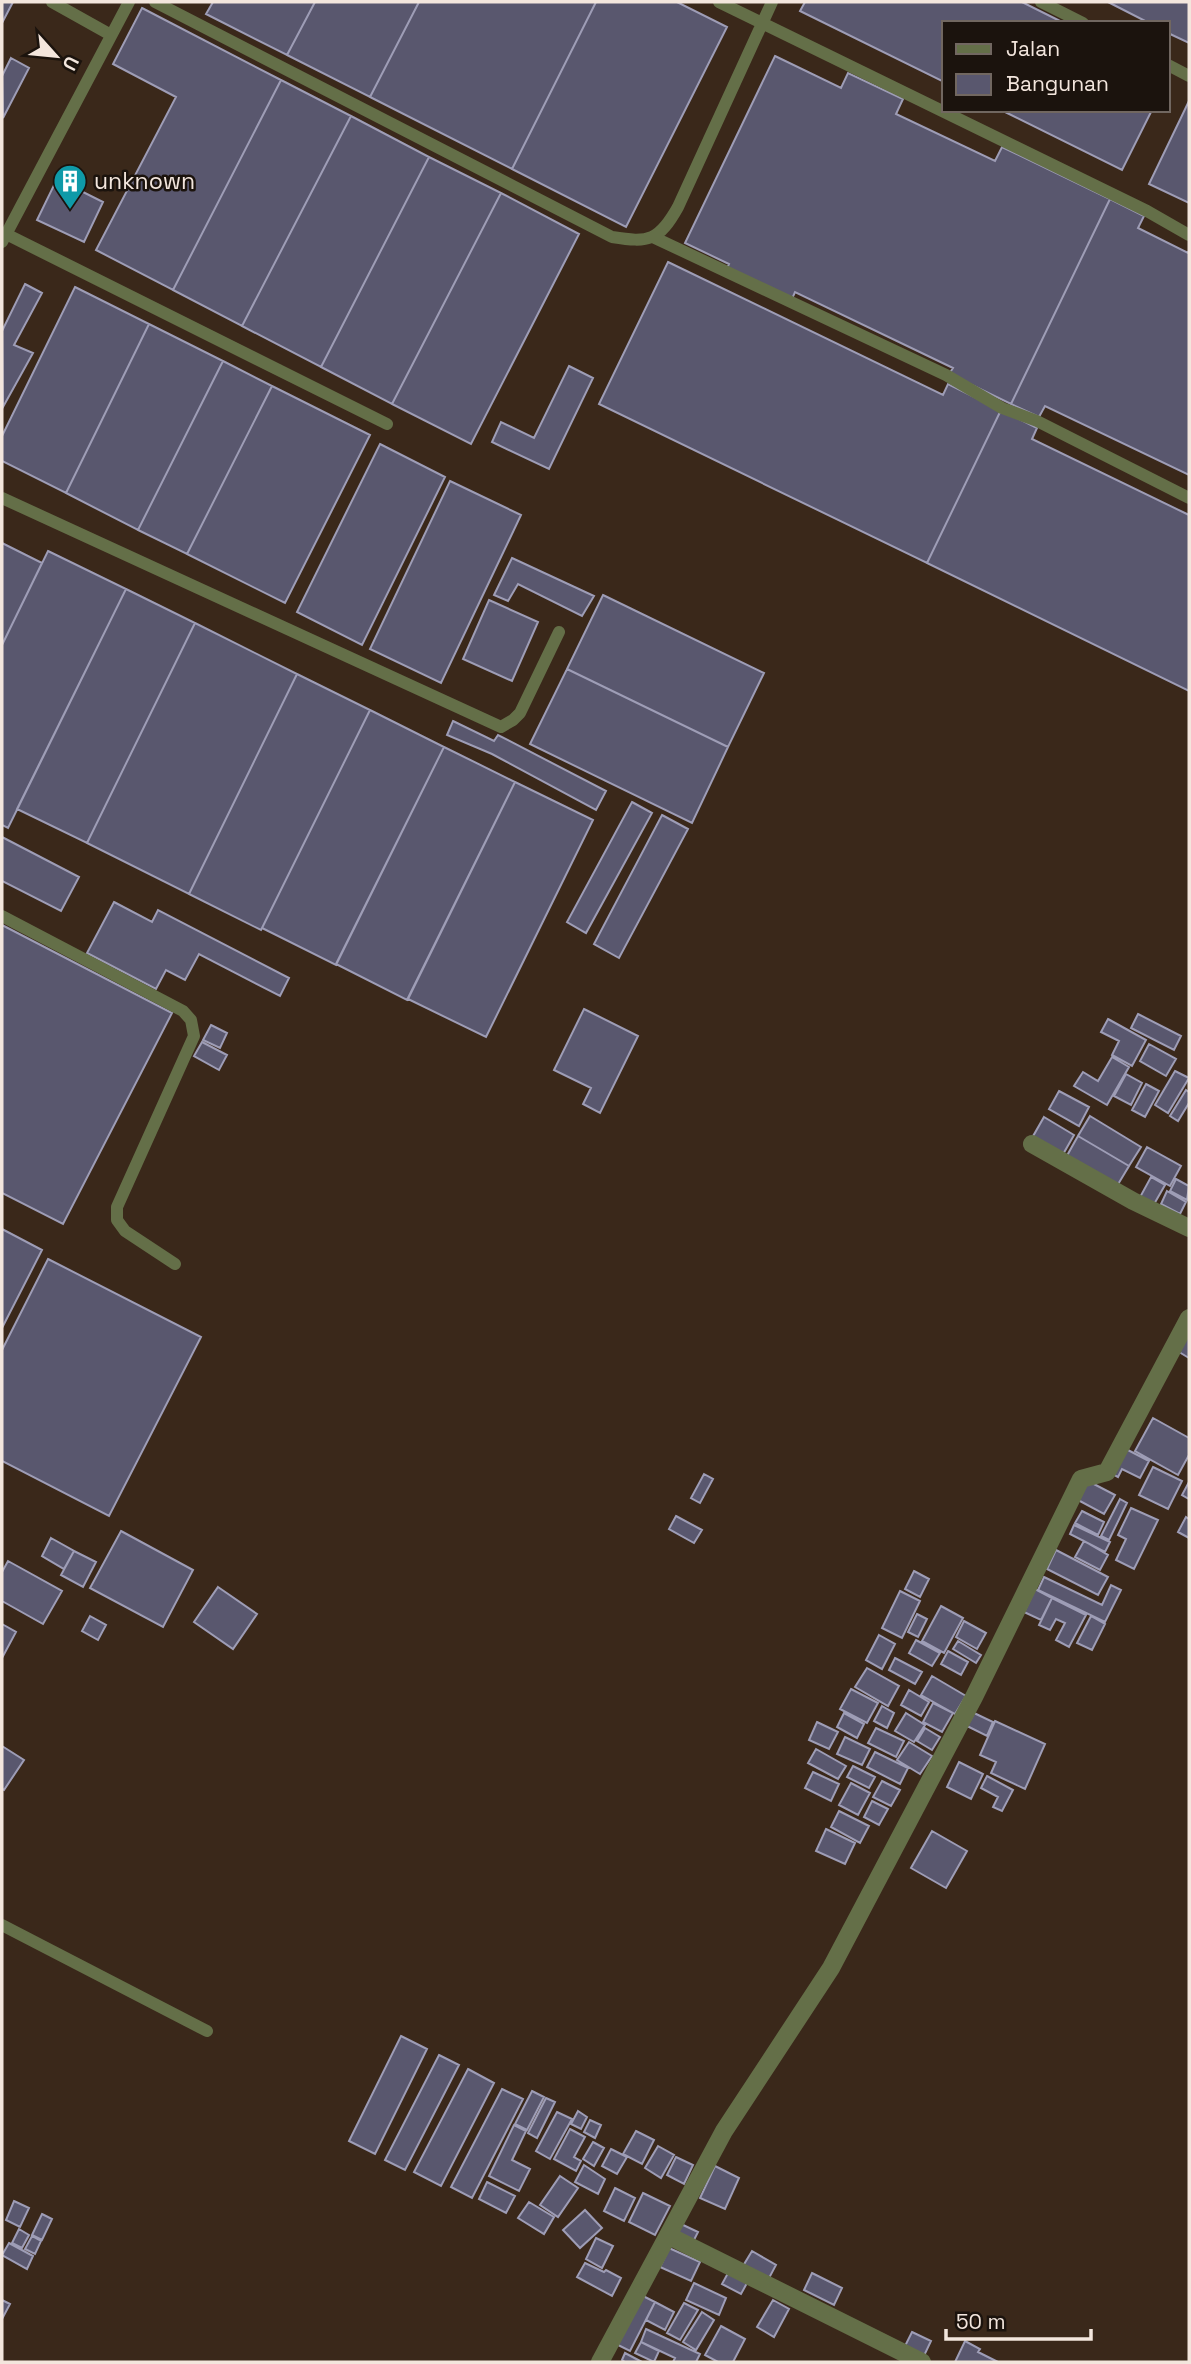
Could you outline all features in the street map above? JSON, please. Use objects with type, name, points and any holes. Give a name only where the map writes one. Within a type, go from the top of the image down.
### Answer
[{"type":"street","points":[[1032,1144],[1133,1201],[1189,1228]]},
{"type":"street","points":[[600,2362],[724,2131],[831,1968],[974,1698],[1081,1479],[1107,1472],[1189,1318]]},
{"type":"street","points":[[669,2236],[922,2362]]},
{"type":"lane","points":[[52,2],[111,35]]},
{"type":"lane","points":[[129,2],[4,238],[387,424]]},
{"type":"lane","points":[[155,2],[612,237],[638,241],[655,238],[946,375],[1002,408],[1037,421],[1189,498]]},
{"type":"lane","points":[[719,2],[942,112]]},
{"type":"lane","points":[[655,238],[669,223],[678,207],[772,2]]},
{"type":"lane","points":[[1041,2],[1079,21]]},
{"type":"lane","points":[[1170,66],[1189,76]]},
{"type":"lane","points":[[943,112],[1147,211],[1189,235]]},
{"type":"lane","points":[[2,498],[501,727],[520,713],[559,632]]},
{"type":"lane","points":[[2,916],[183,1011],[191,1020],[194,1036],[117,1206],[117,1220],[125,1231],[175,1264]]},
{"type":"lane","points":[[2,1925],[207,2031]]},
{"type":"building","points":[[2,2],[13,2],[2,23]]},
{"type":"building","points":[[213,2],[315,2],[287,55],[206,14]]},
{"type":"building","points":[[315,2],[419,2],[370,97],[287,55]]},
{"type":"building","points":[[419,2],[596,2],[512,169],[370,97]]},
{"type":"building","points":[[596,2],[677,2],[727,27],[626,227],[512,169]]},
{"type":"building","points":[[805,2],[1022,2],[1060,21],[942,21],[942,81],[800,11]]},
{"type":"building","points":[[1108,2],[1189,2],[1189,43],[1170,34],[1170,21],[1145,21]]},
{"type":"building","points":[[142,8],[281,80],[173,290],[96,250],[176,97],[113,64]]},
{"type":"building","points":[[775,56],[841,88],[848,73],[903,99],[896,114],[995,161],[1002,147],[1110,199],[1011,404],[949,374],[953,368],[795,292],[792,299],[727,268],[729,264],[685,243]]},
{"type":"building","points":[[11,58],[29,68],[3,118],[2,76]]},
{"type":"building","points":[[281,80],[351,116],[242,326],[173,290]]},
{"type":"building","points":[[1189,101],[1189,203],[1149,184]]},
{"type":"building","points":[[1005,112],[1151,112],[1122,170]]},
{"type":"building","points":[[351,116],[429,157],[321,367],[242,326]]},
{"type":"building","points":[[429,157],[501,193],[392,404],[321,367]]},
{"type":"building","name":"unknown","points":[[57,179],[103,202],[84,242],[37,220]]},
{"type":"building","points":[[501,193],[579,234],[471,444],[392,404]]},
{"type":"building","points":[[1110,199],[1144,216],[1138,228],[1188,253],[1189,251],[1189,475],[1045,406],[1039,417],[1011,404]]},
{"type":"building","points":[[668,262],[943,395],[948,384],[1001,410],[927,563],[599,404]]},
{"type":"building","points":[[25,284],[42,293],[14,345],[33,353],[3,407],[2,331]]},
{"type":"building","points":[[75,287],[149,324],[66,493],[2,461],[2,436]]},
{"type":"building","points":[[149,324],[223,361],[138,530],[66,493]]},
{"type":"building","points":[[223,361],[272,386],[187,554],[138,530]]},
{"type":"building","points":[[569,366],[593,378],[549,469],[492,442],[501,422],[534,438]]},
{"type":"building","points":[[272,386],[370,435],[285,603],[187,554]]},
{"type":"building","points":[[1001,410],[1037,428],[1032,439],[1189,515],[1189,691],[927,563]]},
{"type":"building","points":[[380,444],[445,477],[362,645],[297,612]]},
{"type":"building","points":[[450,481],[521,515],[441,683],[370,649]]},
{"type":"building","points":[[2,543],[42,563],[2,645]]},
{"type":"building","points":[[48,551],[126,589],[8,828],[2,825],[2,645]]},
{"type":"building","points":[[512,558],[594,596],[582,616],[518,584],[508,601],[494,595]]},
{"type":"building","points":[[126,589],[195,623],[87,843],[17,809]]},
{"type":"building","points":[[603,595],[764,673],[728,747],[567,669]]},
{"type":"building","points":[[489,600],[538,622],[512,681],[463,659]]},
{"type":"building","points":[[195,623],[297,674],[189,894],[87,843]]},
{"type":"building","points":[[567,669],[728,747],[692,823],[530,744]]},
{"type":"building","points":[[297,674],[370,710],[261,930],[189,894]]},
{"type":"building","points":[[370,710],[444,747],[336,965],[262,928]]},
{"type":"building","points":[[453,721],[494,741],[498,735],[606,791],[596,810],[492,754],[447,735]]},
{"type":"building","points":[[444,747],[515,782],[407,1000],[336,964]]},
{"type":"building","points":[[515,782],[593,820],[486,1037],[408,999]]},
{"type":"building","points":[[632,802],[652,813],[586,933],[567,922]]},
{"type":"building","points":[[662,815],[688,829],[619,958],[594,944]]},
{"type":"building","points":[[2,837],[79,877],[61,911],[2,881]]},
{"type":"building","points":[[114,902],[152,922],[158,910],[289,978],[280,996],[199,954],[185,980],[166,970],[156,989],[87,953]]},
{"type":"building","points":[[2,925],[172,1013],[63,1224],[2,1193]]},
{"type":"building","points":[[584,1009],[638,1036],[600,1113],[583,1104],[591,1088],[554,1070]]},
{"type":"building","points":[[1138,1014],[1181,1036],[1174,1050],[1131,1028]]},
{"type":"building","points":[[1108,1019],[1146,1040],[1132,1066],[1112,1055],[1119,1041],[1101,1032]]},
{"type":"building","points":[[211,1025],[227,1033],[220,1048],[203,1040]]},
{"type":"building","points":[[202,1042],[227,1055],[219,1070],[194,1056]]},
{"type":"building","points":[[1149,1044],[1176,1059],[1166,1076],[1140,1061]]},
{"type":"building","points":[[1112,1057],[1129,1067],[1107,1105],[1074,1086],[1083,1072],[1098,1081]]},
{"type":"building","points":[[1175,1071],[1189,1078],[1168,1113],[1155,1105]]},
{"type":"building","points":[[1126,1074],[1142,1083],[1131,1105],[1114,1096]]},
{"type":"building","points":[[1146,1084],[1159,1091],[1145,1117],[1132,1110]]},
{"type":"building","points":[[1186,1090],[1189,1092],[1189,1103],[1178,1121],[1170,1116]]},
{"type":"building","points":[[1059,1091],[1089,1107],[1079,1126],[1049,1109]]},
{"type":"building","points":[[1090,1116],[1141,1147],[1129,1166],[1078,1136]]},
{"type":"building","points":[[1044,1117],[1074,1135],[1062,1156],[1032,1138]]},
{"type":"building","points":[[1078,1136],[1129,1166],[1114,1191],[1064,1161]]},
{"type":"building","points":[[1147,1147],[1181,1166],[1170,1186],[1136,1167]]},
{"type":"building","points":[[1151,1177],[1165,1185],[1153,1206],[1139,1199]]},
{"type":"building","points":[[1176,1179],[1189,1186],[1187,1200],[1170,1191]]},
{"type":"building","points":[[1167,1191],[1186,1202],[1180,1214],[1161,1204]]},
{"type":"building","points":[[2,1229],[42,1250],[2,1328]]},
{"type":"building","points":[[48,1259],[201,1337],[109,1516],[2,1461],[2,1350]]},
{"type":"building","points":[[1189,1333],[1189,1358],[1179,1352]]},
{"type":"building","points":[[1153,1418],[1189,1438],[1189,1455],[1178,1475],[1135,1451]]},
{"type":"building","points":[[1124,1448],[1149,1461],[1140,1478],[1122,1469],[1118,1477],[1111,1473]]},
{"type":"building","points":[[1153,1467],[1182,1481],[1168,1509],[1139,1495]]},
{"type":"building","points":[[704,1474],[713,1479],[700,1503],[691,1498]]},
{"type":"building","points":[[1088,1481],[1115,1495],[1104,1514],[1078,1500]]},
{"type":"building","points":[[1189,1482],[1189,1499],[1182,1495]]},
{"type":"building","points":[[1120,1499],[1127,1503],[1109,1540],[1101,1536]]},
{"type":"building","points":[[1131,1508],[1158,1520],[1134,1569],[1116,1560],[1126,1539],[1118,1535]]},
{"type":"building","points":[[1082,1511],[1104,1522],[1098,1535],[1075,1523]]},
{"type":"building","points":[[676,1516],[702,1530],[694,1543],[669,1529]]},
{"type":"building","points":[[1186,1517],[1189,1519],[1189,1538],[1178,1532]]},
{"type":"building","points":[[1074,1525],[1110,1542],[1105,1552],[1070,1534]]},
{"type":"building","points":[[121,1531],[193,1570],[163,1627],[90,1588]]},
{"type":"building","points":[[51,1538],[74,1551],[64,1569],[42,1556]]},
{"type":"building","points":[[1084,1541],[1108,1555],[1100,1570],[1075,1557]]},
{"type":"building","points":[[1056,1550],[1108,1577],[1098,1595],[1047,1569]]},
{"type":"building","points":[[74,1551],[96,1562],[83,1587],[61,1575]]},
{"type":"building","points":[[8,1561],[62,1591],[43,1624],[2,1601],[2,1572]]},
{"type":"building","points":[[914,1571],[929,1579],[920,1597],[905,1589]]},
{"type":"building","points":[[1044,1577],[1102,1605],[1111,1585],[1121,1590],[1105,1622],[1038,1590]]},
{"type":"building","points":[[218,1587],[257,1614],[233,1649],[194,1622]]},
{"type":"building","points":[[1035,1589],[1052,1598],[1041,1620],[1024,1612]]},
{"type":"building","points":[[900,1591],[920,1601],[902,1638],[882,1628]]},
{"type":"building","points":[[1052,1598],[1086,1615],[1069,1647],[1056,1640],[1065,1623],[1056,1619],[1050,1630],[1039,1625]]},
{"type":"building","points":[[941,1606],[963,1618],[944,1653],[922,1641]]},
{"type":"building","points":[[917,1614],[927,1619],[918,1637],[908,1632]]},
{"type":"building","points":[[90,1616],[106,1625],[98,1640],[82,1631]]},
{"type":"building","points":[[1091,1616],[1105,1624],[1092,1650],[1077,1643]]},
{"type":"building","points":[[964,1621],[986,1633],[977,1649],[956,1637]]},
{"type":"building","points":[[2,1624],[16,1632],[2,1658]]},
{"type":"building","points":[[879,1635],[895,1644],[882,1669],[866,1660]]},
{"type":"building","points":[[916,1640],[940,1653],[932,1666],[909,1653]]},
{"type":"building","points":[[958,1641],[981,1655],[976,1663],[953,1649]]},
{"type":"building","points":[[948,1651],[968,1662],[961,1675],[941,1664]]},
{"type":"building","points":[[895,1658],[922,1672],[915,1684],[889,1670]]},
{"type":"building","points":[[867,1668],[899,1686],[888,1706],[855,1687]]},
{"type":"building","points":[[932,1676],[966,1696],[955,1714],[921,1695]]},
{"type":"building","points":[[851,1689],[878,1703],[867,1723],[840,1709]]},
{"type":"building","points":[[909,1690],[929,1702],[921,1716],[901,1705]]},
{"type":"building","points":[[933,1703],[953,1713],[942,1732],[923,1722]]},
{"type":"building","points":[[882,1706],[894,1713],[887,1728],[874,1721]]},
{"type":"building","points":[[844,1713],[864,1724],[857,1738],[837,1727]]},
{"type":"building","points":[[906,1713],[925,1725],[914,1742],[895,1731]]},
{"type":"building","points":[[974,1713],[993,1722],[987,1736],[967,1726]]},
{"type":"building","points":[[995,1721],[1045,1744],[1025,1789],[991,1773],[996,1762],[980,1755]]},
{"type":"building","points":[[817,1722],[838,1732],[829,1749],[809,1740]]},
{"type":"building","points":[[876,1728],[904,1741],[896,1757],[868,1743]]},
{"type":"building","points":[[925,1728],[940,1737],[932,1750],[917,1741]]},
{"type":"building","points":[[845,1737],[870,1749],[862,1765],[837,1754]]},
{"type":"building","points":[[909,1742],[932,1756],[920,1774],[897,1760]]},
{"type":"building","points":[[2,1746],[24,1760],[4,1790],[2,1789]]},
{"type":"building","points":[[816,1749],[846,1766],[838,1779],[808,1763]]},
{"type":"building","points":[[875,1752],[908,1768],[900,1784],[867,1767]]},
{"type":"building","points":[[959,1762],[983,1774],[971,1799],[947,1787]]},
{"type":"building","points":[[853,1766],[875,1777],[869,1788],[847,1777]]},
{"type":"building","points":[[813,1772],[839,1784],[831,1801],[805,1788]]},
{"type":"building","points":[[987,1776],[1013,1790],[1002,1811],[993,1807],[998,1797],[981,1788]]},
{"type":"building","points":[[882,1781],[900,1790],[891,1806],[873,1797]]},
{"type":"building","points":[[851,1783],[870,1793],[858,1815],[839,1805]]},
{"type":"building","points":[[872,1801],[888,1809],[879,1825],[864,1817]]},
{"type":"building","points":[[839,1811],[869,1826],[860,1843],[831,1827]]},
{"type":"building","points":[[826,1829],[855,1843],[845,1864],[816,1851]]},
{"type":"building","points":[[932,1831],[967,1851],[946,1888],[911,1868]]},
{"type":"building","points":[[401,2036],[427,2049],[375,2154],[349,2141]]},
{"type":"building","points":[[439,2055],[459,2065],[405,2170],[385,2160]]},
{"type":"building","points":[[468,2069],[494,2083],[441,2186],[414,2172]]},
{"type":"building","points":[[502,2089],[523,2099],[472,2198],[451,2187]]},
{"type":"building","points":[[532,2091],[544,2097],[527,2130],[515,2124]]},
{"type":"building","points":[[546,2098],[555,2102],[537,2138],[528,2133]]},
{"type":"building","points":[[578,2111],[587,2117],[581,2129],[571,2124]]},
{"type":"building","points":[[557,2112],[572,2119],[550,2159],[536,2151]]},
{"type":"building","points":[[590,2120],[601,2125],[595,2138],[584,2132]]},
{"type":"building","points":[[514,2125],[526,2131],[512,2160],[530,2169],[519,2191],[489,2176]]},
{"type":"building","points":[[570,2129],[585,2137],[574,2157],[581,2161],[576,2171],[554,2159]]},
{"type":"building","points":[[636,2131],[654,2140],[642,2164],[623,2154]]},
{"type":"building","points":[[593,2142],[604,2148],[594,2166],[583,2159]]},
{"type":"building","points":[[658,2146],[674,2155],[661,2178],[645,2168]]},
{"type":"building","points":[[611,2149],[627,2157],[617,2174],[602,2166]]},
{"type":"building","points":[[676,2157],[693,2165],[684,2184],[667,2175]]},
{"type":"building","points":[[584,2165],[605,2179],[598,2194],[575,2182]]},
{"type":"building","points":[[715,2166],[739,2178],[725,2209],[700,2198]]},
{"type":"building","points":[[560,2176],[578,2188],[558,2217],[540,2205]]},
{"type":"building","points":[[487,2182],[515,2196],[506,2213],[479,2199]]},
{"type":"building","points":[[615,2188],[635,2198],[624,2221],[604,2211]]},
{"type":"building","points":[[643,2193],[670,2206],[655,2235],[629,2222]]},
{"type":"building","points":[[14,2201],[29,2208],[20,2227],[6,2220]]},
{"type":"building","points":[[529,2202],[554,2217],[544,2234],[518,2218]]},
{"type":"building","points":[[585,2210],[602,2228],[580,2248],[563,2230]]},
{"type":"building","points":[[42,2214],[52,2219],[42,2240],[32,2235]]},
{"type":"building","points":[[681,2224],[698,2232],[692,2244],[675,2236]]},
{"type":"building","points":[[19,2229],[29,2235],[22,2248],[12,2243]]},
{"type":"building","points":[[32,2236],[41,2241],[35,2254],[25,2249]]},
{"type":"building","points":[[596,2238],[613,2246],[602,2268],[586,2259]]},
{"type":"building","points":[[9,2243],[33,2256],[27,2269],[2,2255]]},
{"type":"building","points":[[669,2248],[700,2262],[691,2281],[660,2267]]},
{"type":"building","points":[[752,2251],[776,2265],[768,2280],[743,2266]]},
{"type":"building","points":[[585,2263],[621,2278],[612,2296],[577,2277]]},
{"type":"building","points":[[728,2273],[747,2283],[741,2294],[722,2284]]},
{"type":"building","points":[[812,2273],[842,2288],[834,2305],[804,2290]]},
{"type":"building","points":[[694,2283],[726,2298],[719,2315],[686,2300]]},
{"type":"building","points":[[639,2294],[655,2302],[630,2351],[614,2343]]},
{"type":"building","points":[[2,2300],[10,2304],[2,2319]]},
{"type":"building","points":[[773,2300],[789,2309],[774,2337],[757,2327]]},
{"type":"building","points":[[655,2302],[674,2312],[665,2330],[646,2320]]},
{"type":"building","points":[[684,2303],[698,2310],[680,2340],[667,2333]]},
{"type":"building","points":[[702,2312],[714,2320],[696,2350],[683,2342]]},
{"type":"building","points":[[721,2326],[745,2339],[733,2362],[718,2362],[705,2355]]},
{"type":"building","points":[[646,2329],[700,2354],[696,2362],[673,2362],[675,2358],[641,2342]]},
{"type":"building","points":[[912,2332],[931,2341],[922,2360],[903,2350]]},
{"type":"building","points":[[965,2341],[980,2349],[978,2352],[998,2362],[955,2362]]},
{"type":"building","points":[[641,2342],[659,2351],[654,2362],[635,2353]]},
{"type":"building","points":[[625,2353],[642,2362],[625,2362],[622,2360]]},
{"type":"place","name":"unknown","points":[[70,211]]}]
